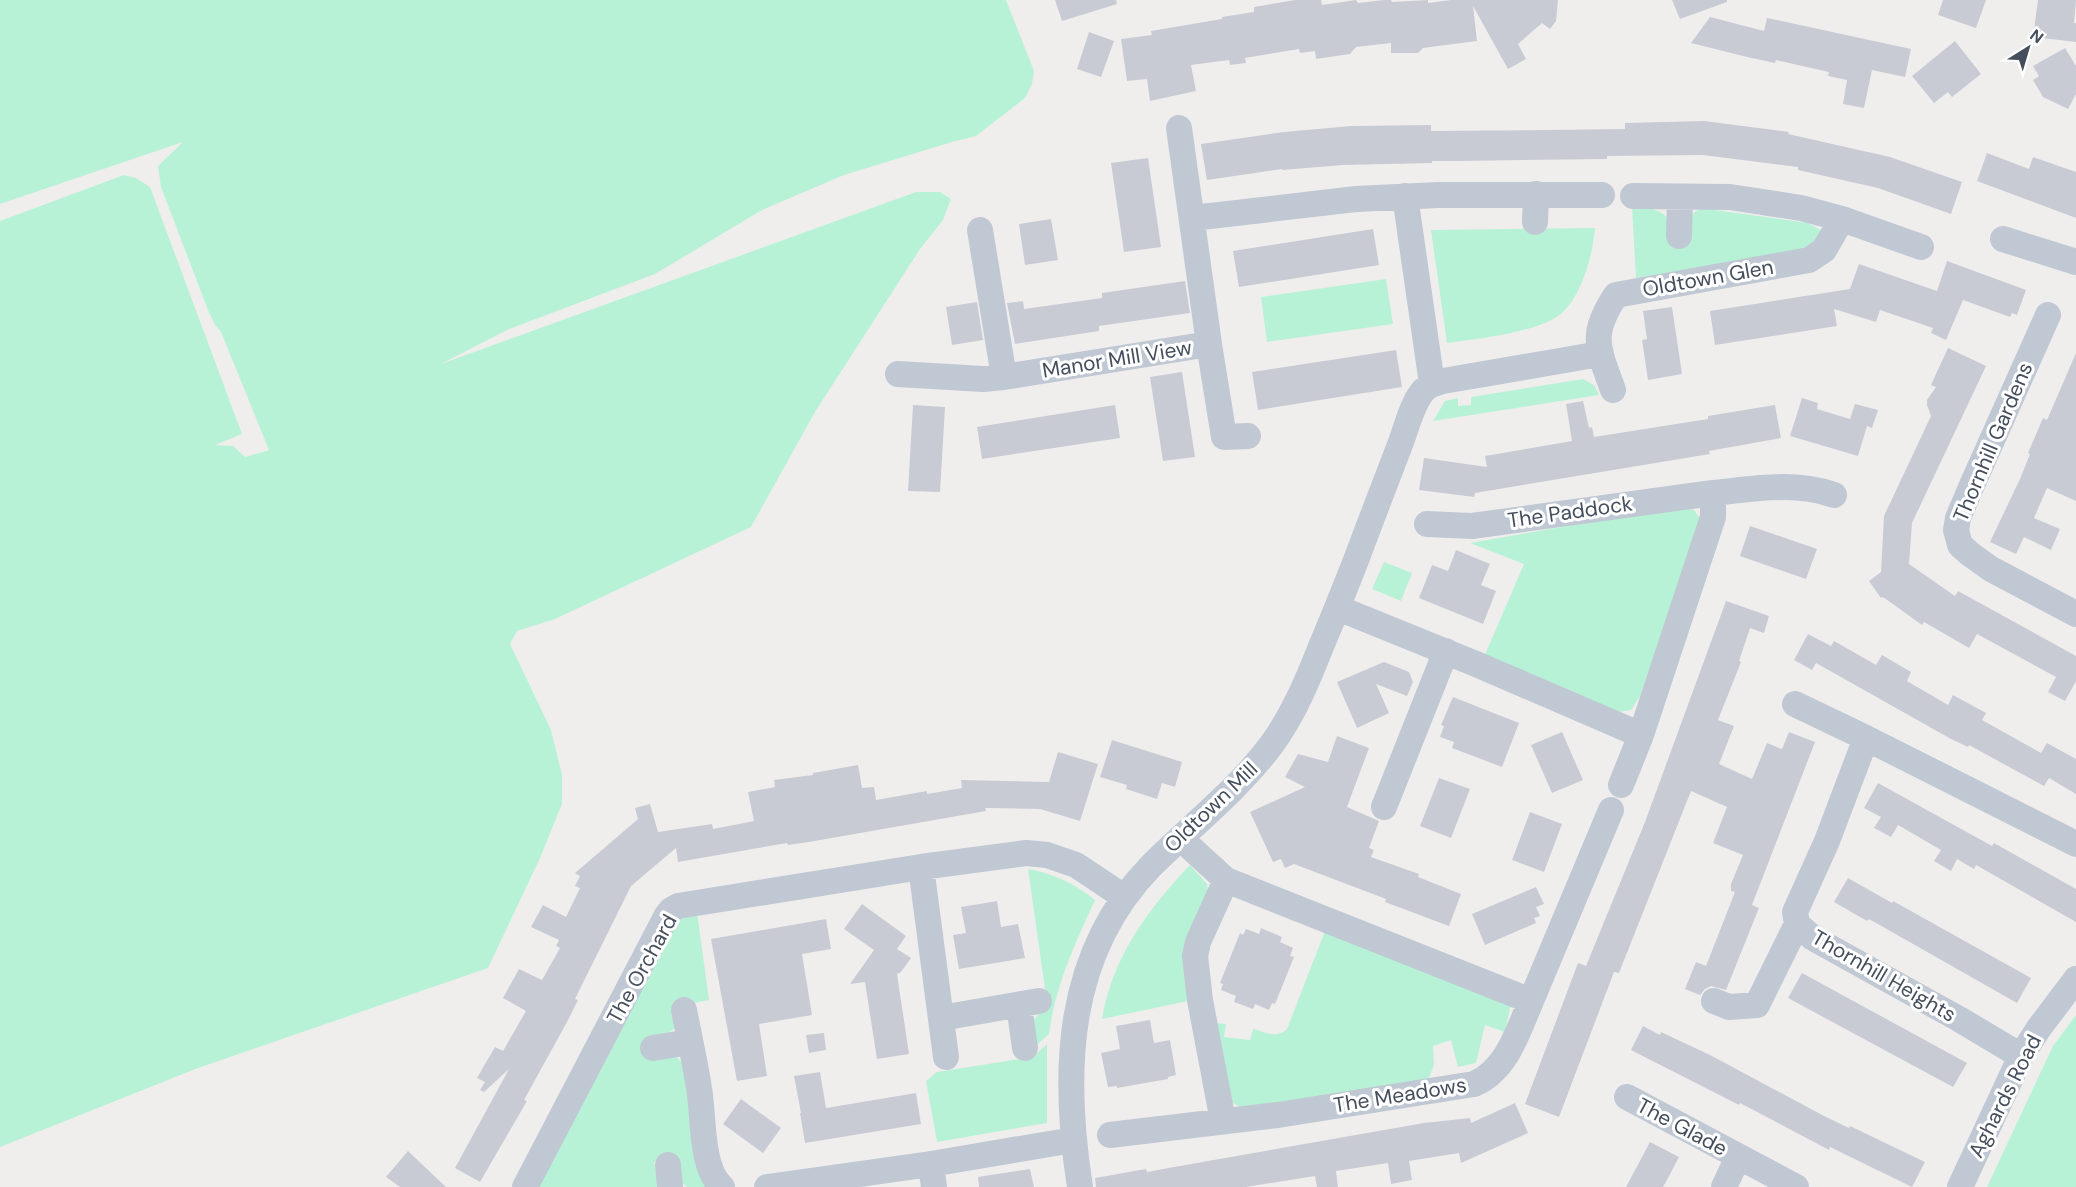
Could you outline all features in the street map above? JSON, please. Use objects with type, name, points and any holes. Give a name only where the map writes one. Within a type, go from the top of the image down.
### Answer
[{"type":"street","name":"Manor Mill View","points":[[898,374],[983,379],[1004,377],[1209,344],[1179,129]]},
{"type":"street","points":[[1535,222],[1536,195]]},
{"type":"street","points":[[1193,218],[1295,205],[1405,196],[1602,195]]},
{"type":"street","points":[[1405,196],[1432,384],[1600,354]]},
{"type":"street","points":[[1633,196],[1731,196],[1801,208],[1842,219],[1921,247]]},
{"type":"street","points":[[1679,236],[1680,197]]},
{"type":"street","name":"Oldtown Glen","points":[[1612,390],[1600,354],[1598,328],[1604,312],[1616,295],[1809,260],[1824,250],[1842,219]]},
{"type":"street","points":[[980,230],[1004,377]]},
{"type":"street","points":[[2003,239],[2076,262]]},
{"type":"street","name":"Thornhill Gardens","points":[[2048,315],[1967,496],[1956,530],[1960,545],[1991,569],[2076,614]]},
{"type":"street","points":[[1209,344],[1224,437],[1248,436]]},
{"type":"street","name":"Oldtown Mill","points":[[1080,1187],[1073,1140],[1071,1060],[1081,992],[1090,962],[1103,932],[1124,897],[1152,864],[1231,791],[1258,762],[1278,735],[1303,691],[1338,608],[1417,400],[1423,390],[1432,384]]},
{"type":"street","name":"The Paddock","points":[[1427,524],[1472,526],[1785,485],[1815,488],[1834,495]]},
{"type":"street","points":[[1621,785],[1641,735],[1713,517],[1713,493]]},
{"type":"street","points":[[1338,608],[1446,651],[1641,735]]},
{"type":"street","points":[[1384,807],[1446,651]]},
{"type":"street","points":[[1795,704],[2076,844]]},
{"type":"street","name":"Thornhill Heights","points":[[1866,738],[1827,841],[1795,912],[1797,924],[1813,938],[2021,1056]]},
{"type":"street","name":"The Meadows","points":[[1110,1135],[1345,1105],[1474,1084],[1484,1079],[1505,1057],[1532,1001],[1611,810]]},
{"type":"street","points":[[1180,838],[1226,880],[1532,1001]]},
{"type":"street","name":"The Orchard","points":[[525,1187],[671,909],[696,902],[921,867],[1037,853],[1076,865],[1124,897]]},
{"type":"street","points":[[921,867],[946,1057]]},
{"type":"street","points":[[1222,1121],[1200,1000],[1195,956],[1198,942],[1226,880]]},
{"type":"street","points":[[1714,1001],[1729,1007],[1757,1005],[1797,924]]},
{"type":"street","name":"Aghards Road","points":[[1960,1187],[2021,1056],[2076,979]]},
{"type":"street","points":[[941,1018],[1029,1003],[1025,1048]]},
{"type":"street","points":[[684,1010],[699,1089],[708,1156],[713,1175],[722,1187]]},
{"type":"street","points":[[654,1048],[690,1042]]},
{"type":"street","name":"The Glade","points":[[1627,1097],[1796,1187]]},
{"type":"street","points":[[767,1187],[933,1176],[1073,1140]]},
{"type":"street","name":"The Glade","points":[[1724,1187],[1738,1157]]},
{"type":"green space","points":[[0,0],[1006,0],[1034,71],[1032,84],[1025,98],[976,136],[844,175],[762,210],[655,274],[507,330],[441,364],[916,192],[940,192],[951,199],[943,220],[920,249],[815,412],[751,527],[555,619],[517,631],[510,644],[551,730],[562,775],[562,804],[540,858],[488,968],[198,1068],[0,1147],[0,221],[124,175],[136,178],[150,187],[242,434],[215,445],[233,446],[245,457],[269,450],[221,332],[208,310],[161,187],[158,166],[183,142],[0,204]]},
{"type":"green space","points":[[1632,207],[1657,210],[1669,220],[1687,222],[1695,212],[1708,209],[1808,223],[1824,232],[1813,250],[1636,278]]},
{"type":"green space","points":[[1595,228],[1592,250],[1581,285],[1562,313],[1552,320],[1524,330],[1447,343],[1431,230]]},
{"type":"green space","points":[[1386,279],[1393,324],[1267,342],[1261,297]]},
{"type":"green space","points":[[1583,379],[1594,385],[1599,395],[1433,421],[1445,401],[1458,398],[1458,406],[1471,405],[1471,397]]},
{"type":"green space","points":[[1682,506],[1694,510],[1701,520],[1699,531],[1640,696],[1631,710],[1618,712],[1484,657],[1524,564],[1470,543]]},
{"type":"green space","points":[[1384,562],[1412,573],[1401,601],[1372,589]]},
{"type":"green space","points":[[1190,865],[1207,884],[1208,892],[1193,1000],[1102,1019],[1114,975],[1123,955],[1146,917]]},
{"type":"green space","points":[[1028,869],[1063,880],[1095,900],[1061,982],[1049,1034],[1031,1050],[1031,1031],[1034,1021],[1041,1013],[1048,1010]]},
{"type":"green space","points":[[697,912],[709,1000],[673,1007],[676,1027],[666,1034],[646,1037],[649,1058],[671,1055],[679,1059],[687,1070],[709,1187],[687,1187],[682,1183],[678,1159],[654,1162],[658,1187],[534,1187],[678,919]]},
{"type":"green space","points":[[1325,931],[1511,1004],[1505,1032],[1485,1025],[1476,1063],[1458,1067],[1451,1040],[1433,1046],[1434,1065],[1428,1080],[1247,1109],[1238,1106],[1230,1101],[1216,1023],[1226,1024],[1224,1037],[1250,1040],[1253,1029],[1279,1034],[1287,1029]]},
{"type":"green space","points":[[2076,1015],[2076,1187],[1987,1187],[2053,1046]]},
{"type":"green space","points":[[1047,1044],[1047,1123],[937,1142],[926,1081],[937,1072],[1033,1057]]},
{"type":"building","points":[[1055,0],[1116,0],[1117,4],[1062,21]]},
{"type":"building","points":[[1295,0],[1321,0],[1322,5],[1356,0],[1358,3],[1384,0],[1392,2],[1428,0],[1428,3],[1451,0],[1558,0],[1556,21],[1550,29],[1542,23],[1518,44],[1526,59],[1508,69],[1473,6],[1477,41],[1423,48],[1418,53],[1391,53],[1391,43],[1356,47],[1350,54],[1316,59],[1315,51],[1300,53],[1299,49],[1245,58],[1246,63],[1230,65],[1229,60],[1191,65],[1196,91],[1150,101],[1147,79],[1127,81],[1121,39],[1152,35],[1151,31],[1222,19],[1222,17],[1254,12],[1254,7]]},
{"type":"building","points":[[1672,0],[1727,0],[1727,2],[1680,19]]},
{"type":"building","points":[[1943,0],[1986,0],[1976,28],[1938,15]]},
{"type":"building","points":[[2038,0],[2076,0],[2074,23],[2076,23],[2076,42],[2033,37]]},
{"type":"building","points":[[1710,17],[1764,31],[1767,18],[1911,49],[1905,77],[1872,70],[1864,108],[1843,104],[1847,80],[1828,76],[1829,72],[1776,60],[1775,63],[1691,43]]},
{"type":"building","points":[[1089,32],[1114,41],[1101,77],[1077,69]]},
{"type":"building","points":[[1955,41],[1981,74],[1952,97],[1948,92],[1934,103],[1912,76]]},
{"type":"building","points":[[2065,48],[2076,66],[2076,94],[2068,109],[2043,97],[2033,80],[2039,76],[2033,66]]},
{"type":"building","points":[[1704,121],[1789,132],[1788,134],[1890,157],[1962,182],[1951,214],[1878,188],[1798,170],[1798,167],[1703,155],[1343,165],[1282,169],[1207,180],[1201,144],[1284,132],[1351,126],[1431,125],[1431,131],[1625,129],[1625,123]]},
{"type":"building","points":[[1987,153],[2029,169],[2033,157],[2076,172],[2076,218],[1977,181]]},
{"type":"building","points":[[1148,158],[1161,247],[1124,252],[1111,163]]},
{"type":"building","points":[[1051,219],[1058,260],[1025,265],[1019,224]]},
{"type":"building","points":[[1373,229],[1379,265],[1239,287],[1233,251]]},
{"type":"building","points":[[1947,261],[2026,290],[2017,315],[2012,313],[2010,317],[1963,300],[1946,340],[1931,333],[1933,328],[1880,310],[1876,322],[1834,309],[1837,326],[1715,345],[1710,311],[1850,289],[1859,264],[1937,291]]},
{"type":"building","points":[[1185,281],[1190,313],[1099,326],[1099,331],[1015,344],[1007,303],[1023,301],[1024,309],[1102,298],[1102,293]]},
{"type":"building","points":[[977,302],[983,340],[952,345],[946,307]]},
{"type":"building","points":[[1672,307],[1682,374],[1648,380],[1642,340],[1647,339],[1643,311]]},
{"type":"building","points":[[1948,348],[1986,366],[1912,523],[1909,564],[1955,596],[1958,591],[2076,656],[2076,681],[2065,701],[2048,692],[2056,677],[1977,634],[1969,648],[1924,622],[1922,625],[1883,597],[1881,598],[1869,581],[1881,572],[1884,516],[1931,416],[1927,400],[1936,387],[1931,385]]},
{"type":"building","points":[[1396,350],[1402,387],[1258,410],[1252,372]]},
{"type":"building","points":[[2076,353],[2076,501],[2047,488],[2034,518],[2060,529],[2051,550],[2024,537],[2016,554],[1990,542],[2020,479],[2043,418],[2047,420]]},
{"type":"building","points":[[1182,372],[1195,457],[1163,461],[1150,377]]},
{"type":"building","points":[[1802,398],[1818,403],[1817,409],[1850,419],[1855,404],[1878,410],[1872,428],[1867,426],[1858,456],[1790,436]]},
{"type":"building","points":[[1583,401],[1589,428],[1592,427],[1594,437],[1708,419],[1708,416],[1775,405],[1781,438],[1709,451],[1710,454],[1475,493],[1474,497],[1419,490],[1424,458],[1487,467],[1485,456],[1572,441],[1566,404]]},
{"type":"building","points":[[913,405],[945,407],[940,492],[908,491]]},
{"type":"building","points":[[1115,405],[1120,438],[982,459],[977,427]]},
{"type":"building","points":[[1750,526],[1817,549],[1806,579],[1740,556]]},
{"type":"building","points":[[1456,550],[1490,564],[1481,585],[1496,591],[1483,624],[1419,598],[1432,565],[1448,571]]},
{"type":"building","points":[[1726,601],[1769,616],[1764,633],[1750,628],[1739,661],[1741,662],[1718,720],[1734,726],[1719,764],[1752,779],[1767,743],[1782,749],[1789,732],[1815,742],[1752,905],[1759,908],[1726,990],[1711,986],[1700,995],[1685,989],[1696,962],[1706,966],[1735,892],[1731,891],[1731,884],[1743,855],[1713,843],[1727,807],[1691,791],[1619,973],[1614,972],[1559,1117],[1525,1104],[1578,963],[1586,966],[1645,822]]},
{"type":"building","points":[[1808,634],[1831,646],[1834,641],[1876,665],[1882,655],[1911,672],[1907,681],[1948,705],[1953,695],[1986,713],[1982,720],[2041,753],[2047,743],[2076,759],[2076,794],[2049,778],[2044,786],[1969,745],[1968,747],[1951,739],[1816,663],[1812,670],[1794,660]]},
{"type":"building","points":[[1384,662],[1409,672],[1413,682],[1407,696],[1376,684],[1389,713],[1357,728],[1337,682]]},
{"type":"building","points":[[1453,697],[1519,723],[1502,767],[1452,748],[1454,742],[1440,737],[1444,726],[1441,725]]},
{"type":"building","points":[[1562,732],[1583,780],[1552,793],[1531,745]]},
{"type":"building","points":[[1337,736],[1369,748],[1347,807],[1379,821],[1369,848],[1374,850],[1371,857],[1419,874],[1418,877],[1461,894],[1449,926],[1294,864],[1285,868],[1281,859],[1273,862],[1250,812],[1305,787],[1285,777],[1298,754],[1328,762]]},
{"type":"building","points":[[1112,740],[1182,762],[1175,787],[1162,783],[1157,799],[1126,789],[1127,785],[1100,777]]},
{"type":"building","points":[[1058,752],[1098,764],[1080,821],[1040,809],[985,808],[986,811],[678,862],[676,848],[631,886],[575,999],[578,1000],[567,1022],[524,1100],[527,1101],[480,1182],[455,1168],[509,1069],[484,1092],[480,1090],[485,1082],[477,1078],[495,1047],[503,1051],[526,1011],[503,998],[519,969],[542,980],[560,948],[556,946],[559,940],[531,927],[543,905],[566,917],[580,888],[575,886],[580,876],[575,873],[638,819],[635,808],[650,804],[658,832],[712,824],[713,829],[754,821],[748,792],[775,787],[774,780],[813,775],[813,773],[858,765],[862,788],[874,787],[876,800],[927,791],[927,794],[962,788],[961,780],[1049,782]]},
{"type":"building","points":[[1439,778],[1470,789],[1451,838],[1420,826]]},
{"type":"building","points":[[1878,783],[1992,846],[1994,843],[2076,889],[2076,922],[1976,865],[1974,869],[1957,859],[1951,871],[1934,861],[1941,850],[1898,825],[1891,837],[1874,828],[1881,817],[1864,808]]},
{"type":"building","points":[[1530,812],[1562,824],[1544,872],[1512,860]]},
{"type":"building","points":[[1848,878],[2031,978],[2017,1003],[1869,919],[1867,921],[1834,902]]},
{"type":"building","points":[[1536,887],[1544,904],[1536,907],[1540,916],[1534,918],[1536,923],[1485,945],[1472,914]]},
{"type":"building","points":[[997,901],[1001,927],[1018,924],[1025,958],[959,969],[953,935],[966,933],[961,907]]},
{"type":"building","points":[[862,904],[906,936],[897,949],[911,958],[897,974],[909,1054],[877,1059],[865,982],[850,984],[874,950],[844,929]]},
{"type":"building","points":[[826,919],[831,949],[802,954],[812,1015],[759,1024],[767,1076],[737,1081],[711,939]]},
{"type":"building","points":[[1261,928],[1282,937],[1280,942],[1293,948],[1290,956],[1294,957],[1275,1004],[1272,1003],[1269,1010],[1255,1004],[1253,1009],[1234,1002],[1236,996],[1221,990],[1223,984],[1220,983],[1240,933],[1243,935],[1246,929],[1259,934]]},
{"type":"building","points":[[1802,973],[1967,1063],[1953,1087],[1788,998]]},
{"type":"building","points":[[1150,1020],[1154,1043],[1170,1040],[1176,1075],[1168,1079],[1117,1088],[1117,1086],[1108,1087],[1101,1053],[1120,1049],[1116,1026]]},
{"type":"building","points":[[1643,1026],[1712,1056],[1824,1116],[1925,1162],[1912,1187],[1830,1147],[1829,1150],[1740,1103],[1739,1105],[1631,1050]]},
{"type":"building","points":[[824,1033],[826,1050],[809,1053],[806,1035]]},
{"type":"building","points":[[820,1072],[826,1108],[916,1093],[921,1124],[805,1143],[794,1076]]},
{"type":"building","points":[[741,1099],[781,1128],[763,1153],[723,1124]]},
{"type":"building","points":[[1515,1103],[1528,1133],[1461,1163],[1459,1153],[1409,1161],[1412,1180],[1391,1184],[1388,1163],[1336,1171],[1338,1187],[1317,1187],[1315,1176],[1246,1187],[1096,1187],[1095,1178],[1146,1169],[1147,1172],[1424,1123],[1470,1118],[1471,1123]]},
{"type":"building","points":[[1650,1142],[1679,1157],[1668,1178],[1663,1187],[1626,1187]]},
{"type":"building","points":[[408,1151],[446,1187],[400,1187],[386,1177]]},
{"type":"building","points":[[1030,1169],[1034,1187],[979,1187],[978,1177]]}]
